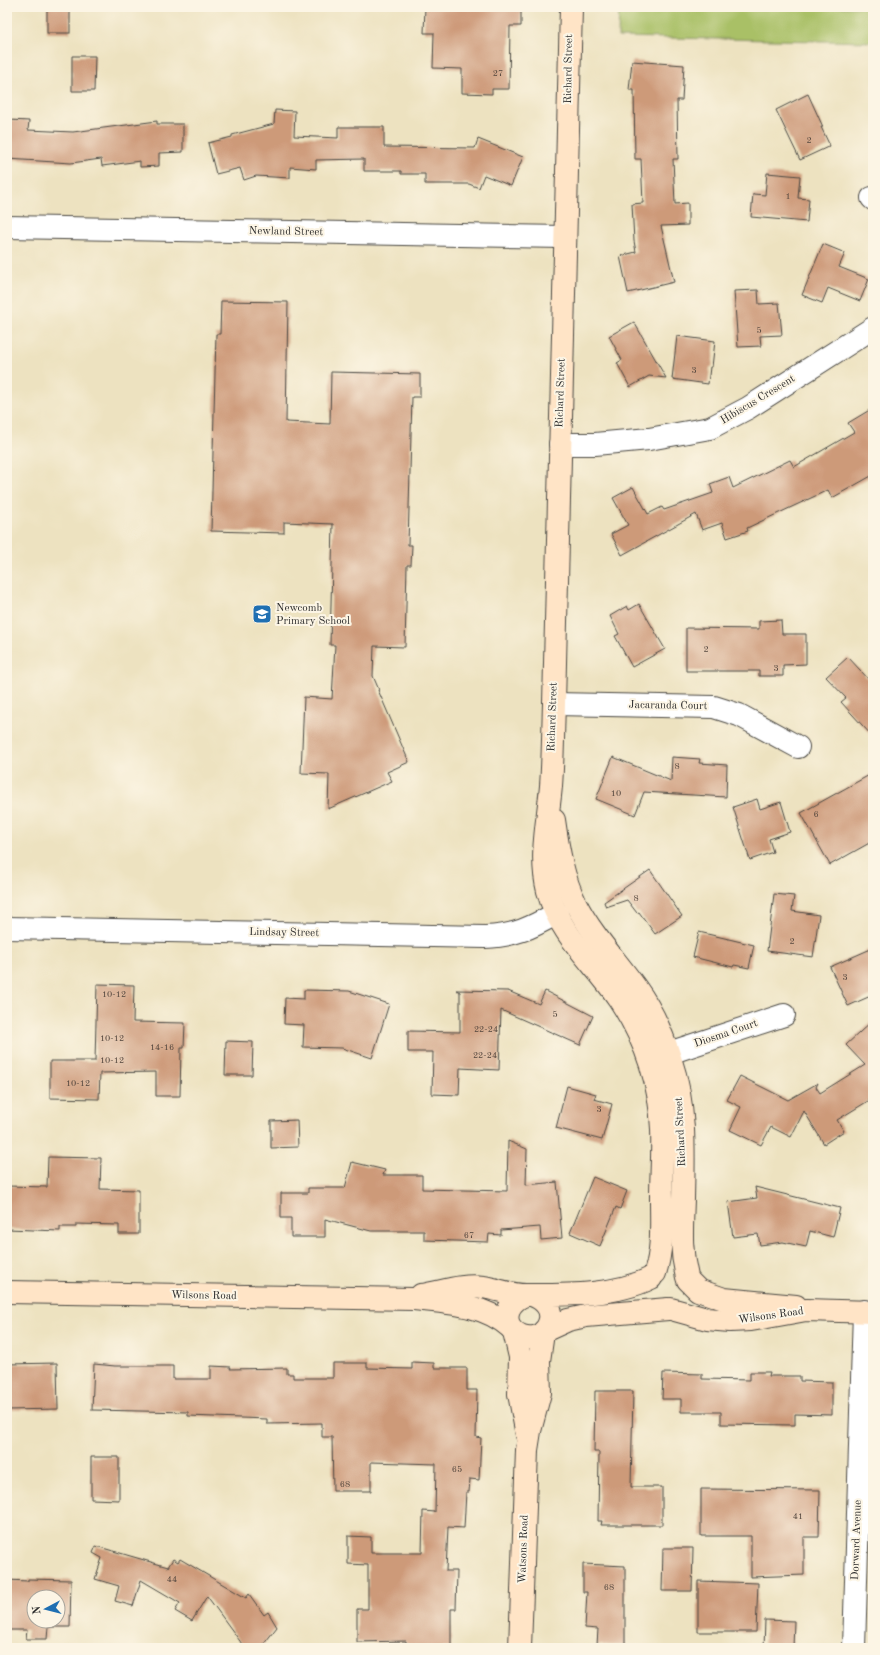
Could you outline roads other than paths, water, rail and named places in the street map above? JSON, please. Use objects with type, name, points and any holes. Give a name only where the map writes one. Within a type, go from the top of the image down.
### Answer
[{"type":"street","name":"Richard Street","points":[[570,7],[554,704],[551,779],[544,859],[548,890],[556,914],[572,940],[612,974]]},
{"type":"street","name":"Newland Street","points":[[7,227],[565,237]]},
{"type":"street","name":"Hibiscus Crescent","points":[[560,444],[595,444],[650,439],[710,428],[748,408],[873,328]]},
{"type":"street","name":"Jacaranda Court","points":[[554,704],[714,707],[739,715],[798,747]]},
{"type":"street","name":"Richard Street","points":[[551,779],[553,813],[558,846],[568,883],[576,903],[591,928],[628,1013],[638,1032],[659,1057],[678,1088],[682,1122],[683,1182],[681,1243],[683,1260],[688,1279]]},
{"type":"street","points":[[556,914],[576,903]]},
{"type":"street","name":"Lindsay Street","points":[[7,928],[485,937],[519,932],[531,928],[556,914]]},
{"type":"street","name":"Diosma Court","points":[[659,1057],[784,1015]]},
{"type":"street","name":"Richard Street","points":[[653,1276],[661,1250],[662,1129],[658,1096],[659,1057]]},
{"type":"street","points":[[666,1268],[678,1269],[688,1279],[690,1291],[686,1301],[677,1308],[670,1310],[658,1306],[651,1299],[648,1288],[653,1276],[666,1268]]},
{"type":"street","name":"Wilsons Road","points":[[402,1298],[452,1288],[473,1286],[529,1295],[614,1290],[639,1284],[653,1276]]},
{"type":"street","name":"Wilsons Road","points":[[688,1279],[698,1290],[724,1299],[869,1312]]},
{"type":"street","name":"Wilsons Road","points":[[7,1292],[402,1298],[475,1308],[498,1317],[513,1330]]},
{"type":"street","points":[[529,1295],[541,1299],[549,1310],[550,1319],[543,1332],[536,1337],[527,1338],[513,1330],[508,1320],[509,1310],[513,1302],[529,1295]]},
{"type":"street","name":"Wilsons Road","points":[[543,1332],[568,1320],[586,1316],[670,1310],[707,1319],[738,1321],[760,1319],[806,1310],[823,1309]]},
{"type":"street","name":"Dorward Avenue","points":[[854,1648],[869,1312]]},
{"type":"street","name":"Watsons Road","points":[[513,1330],[520,1357],[519,1394],[526,1430],[527,1450],[520,1648]]},
{"type":"street","name":"Watsons Road","points":[[527,1450],[530,1431],[540,1393],[539,1361],[543,1332]]},
{"type":"place","name":"Newcomb Primary School","points":[[262,614]]}]
